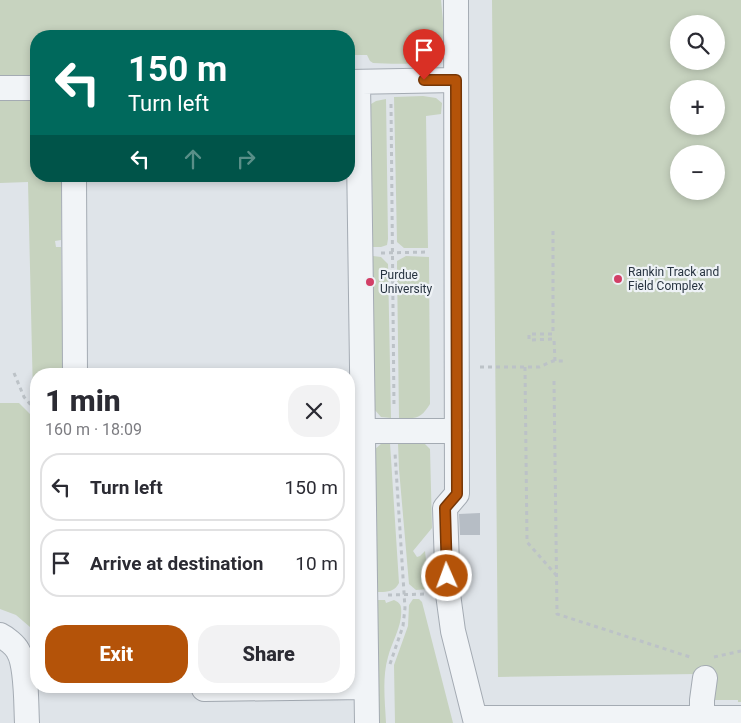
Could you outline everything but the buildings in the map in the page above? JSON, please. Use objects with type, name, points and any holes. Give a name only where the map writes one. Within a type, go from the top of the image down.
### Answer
[{"type":"lane","points":[[456,0],[457,494],[445,508],[448,594],[452,631],[476,721],[741,718]]},
{"type":"lane","points":[[355,82],[456,80]]},
{"type":"lane","points":[[0,88],[30,88]]},
{"type":"lane","points":[[355,106],[361,253],[367,723]]},
{"type":"lane","points":[[74,182],[76,368]]},
{"type":"lane","points":[[363,431],[457,431]]},
{"type":"lane","points":[[0,635],[5,637],[18,651],[24,670],[27,723]]},
{"type":"lane","points":[[702,718],[704,666]]},
{"type":"lane","points":[[355,687],[366,687]]},
{"type":"path","points":[[391,81],[394,417]]},
{"type":"path","points":[[553,231],[553,334],[529,334],[529,340],[554,339],[555,361]]},
{"type":"path","points":[[361,253],[427,252]]},
{"type":"path","points":[[495,366],[539,367],[555,361],[564,361]]},
{"type":"path","points":[[525,367],[527,542],[556,575]]},
{"type":"path","points":[[14,373],[24,397],[30,404]]},
{"type":"path","points":[[554,381],[557,614],[704,666],[741,651]]},
{"type":"path","points":[[390,667],[404,626],[405,595],[395,470],[395,445]]},
{"type":"path","points":[[366,595],[448,594]]},
{"type":"green space","points":[[0,0],[441,0],[443,38],[438,52],[432,58],[413,63],[373,63],[367,55],[355,55],[355,30],[30,30],[30,75],[0,76]]},
{"type":"green space","name":"Rankin Track and Field Complex","points":[[492,0],[741,0],[741,702],[738,702],[738,700],[697,700],[696,674],[498,677]]},
{"type":"green space","points":[[423,96],[436,98],[442,103],[441,114],[426,116],[428,248],[404,248],[397,242],[394,97]]},
{"type":"green space","points":[[0,97],[30,98],[30,182],[61,182],[61,240],[55,241],[56,247],[61,247],[63,368],[32,368],[28,182],[0,183]]},
{"type":"green space","points":[[386,99],[388,239],[387,245],[373,247],[371,104]]},
{"type":"green space","points":[[373,256],[381,257],[388,264],[391,418],[381,417],[374,409]]},
{"type":"green space","points":[[406,256],[429,257],[430,404],[417,417],[399,418],[397,261]]},
{"type":"green space","points":[[0,403],[19,403],[30,414],[30,627],[16,615],[0,609]]},
{"type":"green space","points":[[423,442],[430,449],[432,528],[413,551],[417,557],[425,551],[429,589],[416,590],[409,584],[398,443]]},
{"type":"green space","points":[[382,443],[390,443],[399,583],[395,589],[386,592],[375,592],[373,451]]},
{"type":"green space","points":[[413,599],[419,599],[422,602],[453,723],[395,723],[394,665],[408,626],[409,605]]},
{"type":"green space","points":[[377,600],[385,600],[386,603],[394,600],[399,603],[401,608],[397,633],[386,665],[384,690],[386,723],[378,723]]},
{"type":"place","name":"Rankin Track and Field Complex","points":[[618,279]]},
{"type":"place","name":"Purdue University","points":[[370,282]]},
{"type":"route","points":[[424,80],[456,80],[457,494],[445,508],[447,576]]}]
